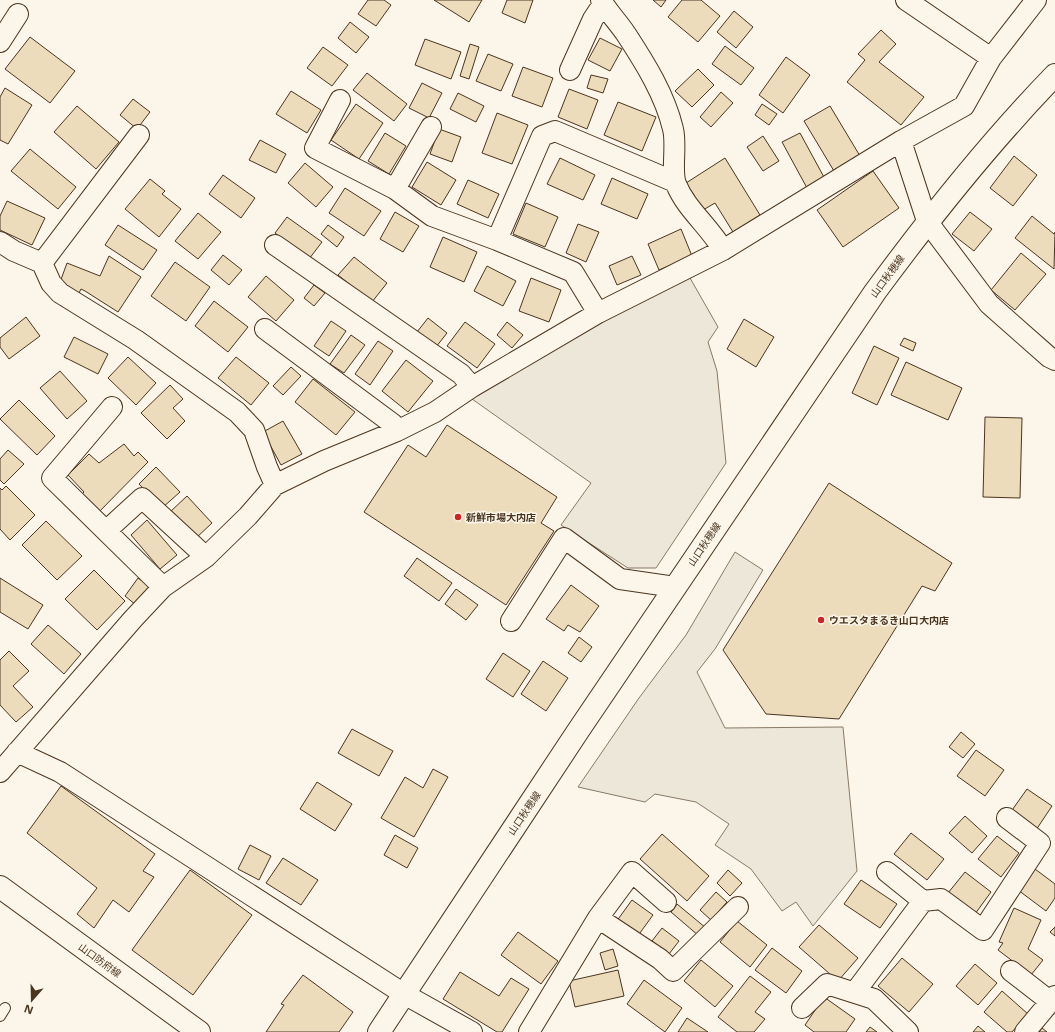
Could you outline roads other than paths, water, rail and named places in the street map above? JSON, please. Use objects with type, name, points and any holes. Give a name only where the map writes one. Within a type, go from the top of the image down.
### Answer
[{"type":"main road","name":"山口秋穂線","points":[[379,1032],[822,369],[927,221],[987,148],[1055,75]]},
{"type":"main road","name":"山口防府線","points":[[0,887],[199,1032]]},
{"type":"street","points":[[906,0],[991,58]]},
{"type":"street","points":[[0,772],[16,752],[163,587],[206,557],[248,516],[275,485],[324,461],[397,431],[435,412],[472,387],[598,313],[723,250],[901,141],[964,106],[991,58],[1036,0]]},
{"type":"street","points":[[570,70],[602,2],[626,34],[652,75],[665,106],[674,130],[675,182],[685,203],[714,235],[723,250]]},
{"type":"street","points":[[0,42],[18,14]]},
{"type":"street","points":[[340,100],[315,148],[395,189],[432,216],[497,240],[573,272],[598,313]]},
{"type":"street","points":[[395,189],[431,127]]},
{"type":"street","points":[[497,240],[542,136],[555,131],[675,182]]},
{"type":"street","points":[[42,263],[139,135]]},
{"type":"street","points":[[901,141],[927,221],[989,304],[1049,357],[1055,360]]},
{"type":"street","points":[[0,242],[14,251],[42,263],[51,282],[60,293],[136,340],[237,412],[254,430],[275,485]]},
{"type":"street","points":[[275,245],[461,374],[472,387]]},
{"type":"street","points":[[265,329],[393,424],[397,431]]},
{"type":"street","points":[[112,408],[52,478],[163,587]]},
{"type":"street","points":[[106,531],[142,498],[206,557]]},
{"type":"street","points":[[511,621],[564,538],[620,579],[675,587]]},
{"type":"street","points":[[16,752],[60,772],[404,994],[472,1032]]},
{"type":"street","points":[[887,872],[923,901],[941,900],[983,930],[1040,842],[1007,818]]},
{"type":"street","points":[[529,1032],[598,918],[632,872],[666,902]]},
{"type":"street","points":[[855,992],[923,901]]},
{"type":"street","points":[[598,918],[660,959],[673,971],[738,907]]},
{"type":"street","points":[[1011,971],[1053,999],[1025,1032]]},
{"type":"street","points":[[802,1008],[827,984],[874,999],[908,1032]]},
{"type":"place","name":"新鮮市場大内店","points":[[458,517]]},
{"type":"place","name":"ウエスタまるき山口大内店","points":[[821,620]]}]
